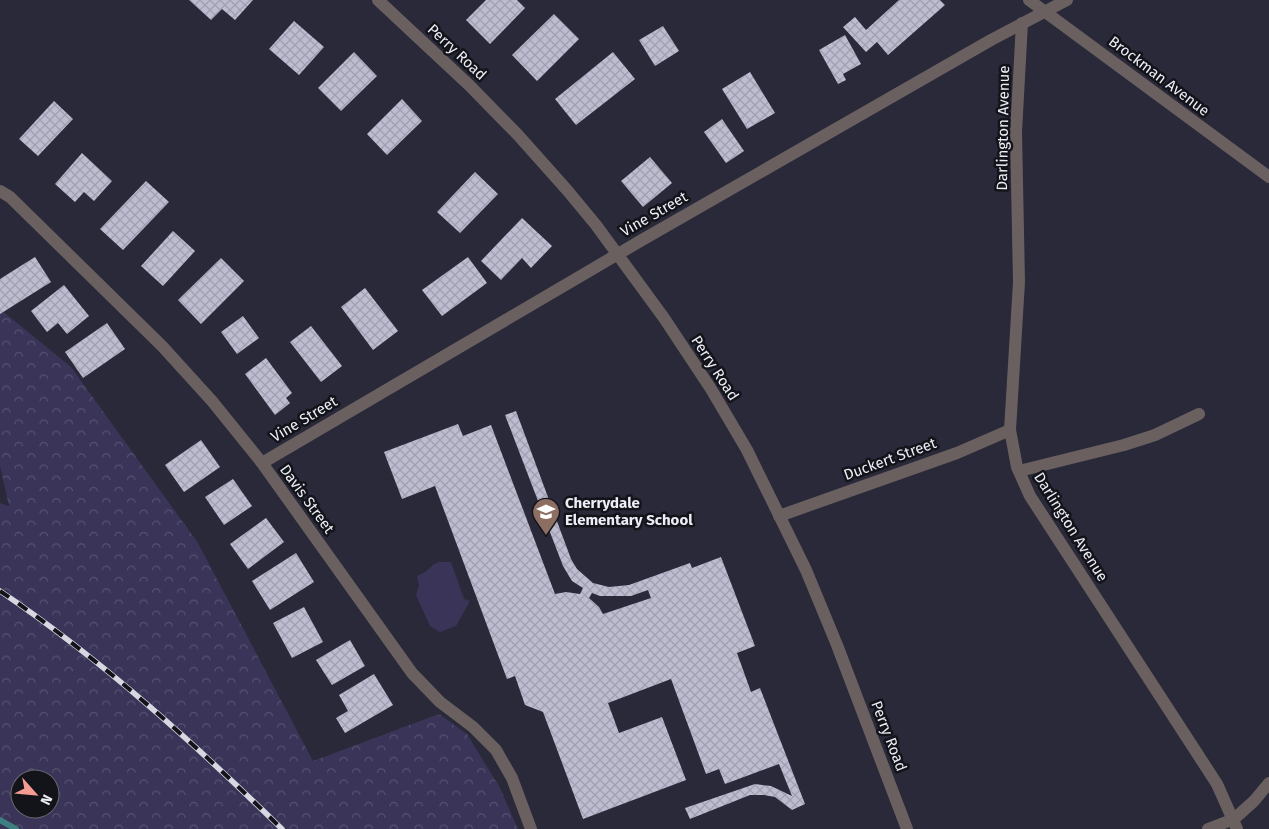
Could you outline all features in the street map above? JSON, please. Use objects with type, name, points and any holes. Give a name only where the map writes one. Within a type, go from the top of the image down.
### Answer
[{"type":"street","name":"Perry Road","points":[[378,0],[518,135],[596,225],[664,318],[711,390],[747,450],[806,570],[837,645],[907,829]]},
{"type":"street","name":"Brockman Avenue","points":[[1029,0],[1269,178]]},
{"type":"street","name":"Vine Street","points":[[262,463],[617,254],[1067,0]]},
{"type":"street","name":"Darlington Avenue","points":[[1022,24],[1016,132],[1019,282],[1010,430],[1019,471],[1030,496],[1217,784],[1235,824]]},
{"type":"street","name":"Davis Street","points":[[0,191],[10,197],[162,346],[212,400],[262,463],[412,673],[440,702],[473,727],[496,750],[512,778],[531,829]]},
{"type":"street","points":[[1019,471],[1147,438],[1199,414]]},
{"type":"street","name":"Duckert Street","points":[[779,516],[957,453],[1010,430]]},
{"type":"street","points":[[1208,829],[1235,824],[1269,783]]},
{"type":"green space","points":[[0,309],[71,367],[198,543],[313,761],[439,714],[467,734],[500,788],[518,829],[0,829],[0,503],[9,506],[0,466]]},
{"type":"green space","points":[[439,562],[451,562],[464,599],[470,601],[456,626],[440,632],[430,626],[416,595],[419,585],[417,577]]},
{"type":"building","points":[[189,0],[253,0],[235,20],[222,9],[211,20]]},
{"type":"building","points":[[486,0],[517,0],[525,8],[490,44],[466,20]]},
{"type":"building","points":[[899,0],[940,0],[945,5],[888,55],[877,42],[866,52],[843,27],[855,17],[866,30]]},
{"type":"building","points":[[554,14],[579,39],[537,81],[512,55]]},
{"type":"building","points":[[294,21],[324,47],[299,75],[269,49]]},
{"type":"building","points":[[663,26],[679,51],[655,66],[639,40]]},
{"type":"building","points":[[845,35],[861,64],[843,74],[846,80],[838,84],[819,50]]},
{"type":"building","points":[[354,52],[377,76],[341,111],[318,88]]},
{"type":"building","points":[[613,52],[635,79],[576,125],[555,99]]},
{"type":"building","points":[[750,72],[775,113],[747,129],[722,89]]},
{"type":"building","points":[[402,99],[422,121],[387,155],[367,134]]},
{"type":"building","points":[[54,101],[73,119],[38,156],[19,139]]},
{"type":"building","points":[[722,119],[744,151],[726,163],[704,132]]},
{"type":"building","points":[[82,153],[112,181],[94,201],[84,192],[75,202],[55,184]]},
{"type":"building","points":[[650,157],[672,183],[643,207],[621,181]]},
{"type":"building","points":[[475,172],[498,194],[460,233],[437,212]]},
{"type":"building","points":[[146,181],[169,202],[123,250],[100,229]]},
{"type":"building","points":[[522,218],[552,246],[531,268],[522,258],[501,280],[481,261]]},
{"type":"building","points":[[173,231],[195,251],[163,286],[141,266]]},
{"type":"building","points":[[35,257],[51,282],[0,314],[0,279]]},
{"type":"building","points":[[468,257],[487,283],[442,316],[422,290]]},
{"type":"building","points":[[221,258],[244,281],[201,324],[178,300]]},
{"type":"building","points":[[64,285],[89,316],[67,334],[58,323],[47,332],[31,311]]},
{"type":"building","points":[[365,288],[398,331],[373,350],[341,307]]},
{"type":"building","points":[[243,316],[259,338],[237,354],[221,332]]},
{"type":"building","points":[[107,323],[125,349],[83,378],[65,352]]},
{"type":"building","points":[[311,326],[342,366],[321,382],[290,342]]},
{"type":"building","points":[[266,358],[292,393],[286,398],[290,403],[275,415],[245,374]]},
{"type":"building","points":[[516,411],[571,559],[577,569],[593,583],[609,587],[629,585],[690,563],[692,568],[721,557],[755,646],[737,653],[751,692],[760,688],[805,804],[792,810],[775,797],[750,795],[690,819],[685,808],[755,784],[771,786],[792,796],[779,764],[725,784],[719,769],[706,774],[671,679],[608,703],[619,733],[662,717],[686,780],[583,819],[543,712],[525,705],[515,676],[507,679],[435,486],[402,499],[384,452],[458,424],[463,436],[491,425],[555,594],[566,592],[580,594],[583,588],[572,581],[563,566],[505,415]],"holes":[[[648,590],[651,598],[603,614],[599,607],[589,598],[592,593],[600,596],[631,596]]]},
{"type":"building","points":[[201,440],[220,467],[184,492],[165,465]]},
{"type":"building","points":[[233,479],[252,506],[224,525],[205,497]]},
{"type":"building","points":[[266,518],[284,542],[248,569],[230,544]]},
{"type":"building","points":[[296,553],[314,582],[270,610],[252,581]]},
{"type":"building","points":[[304,607],[323,642],[292,658],[273,623]]},
{"type":"building","points":[[350,640],[365,666],[332,685],[316,660]]},
{"type":"building","points":[[374,674],[393,705],[345,733],[336,718],[348,711],[339,695]]},
{"type":"waterway","points":[[0,820],[16,829]]},
{"type":"railway","points":[[0,591],[75,645],[111,674],[181,734],[282,829]]},
{"type":"place","name":"Cherrydale Elementary School","points":[[546,536]]}]
